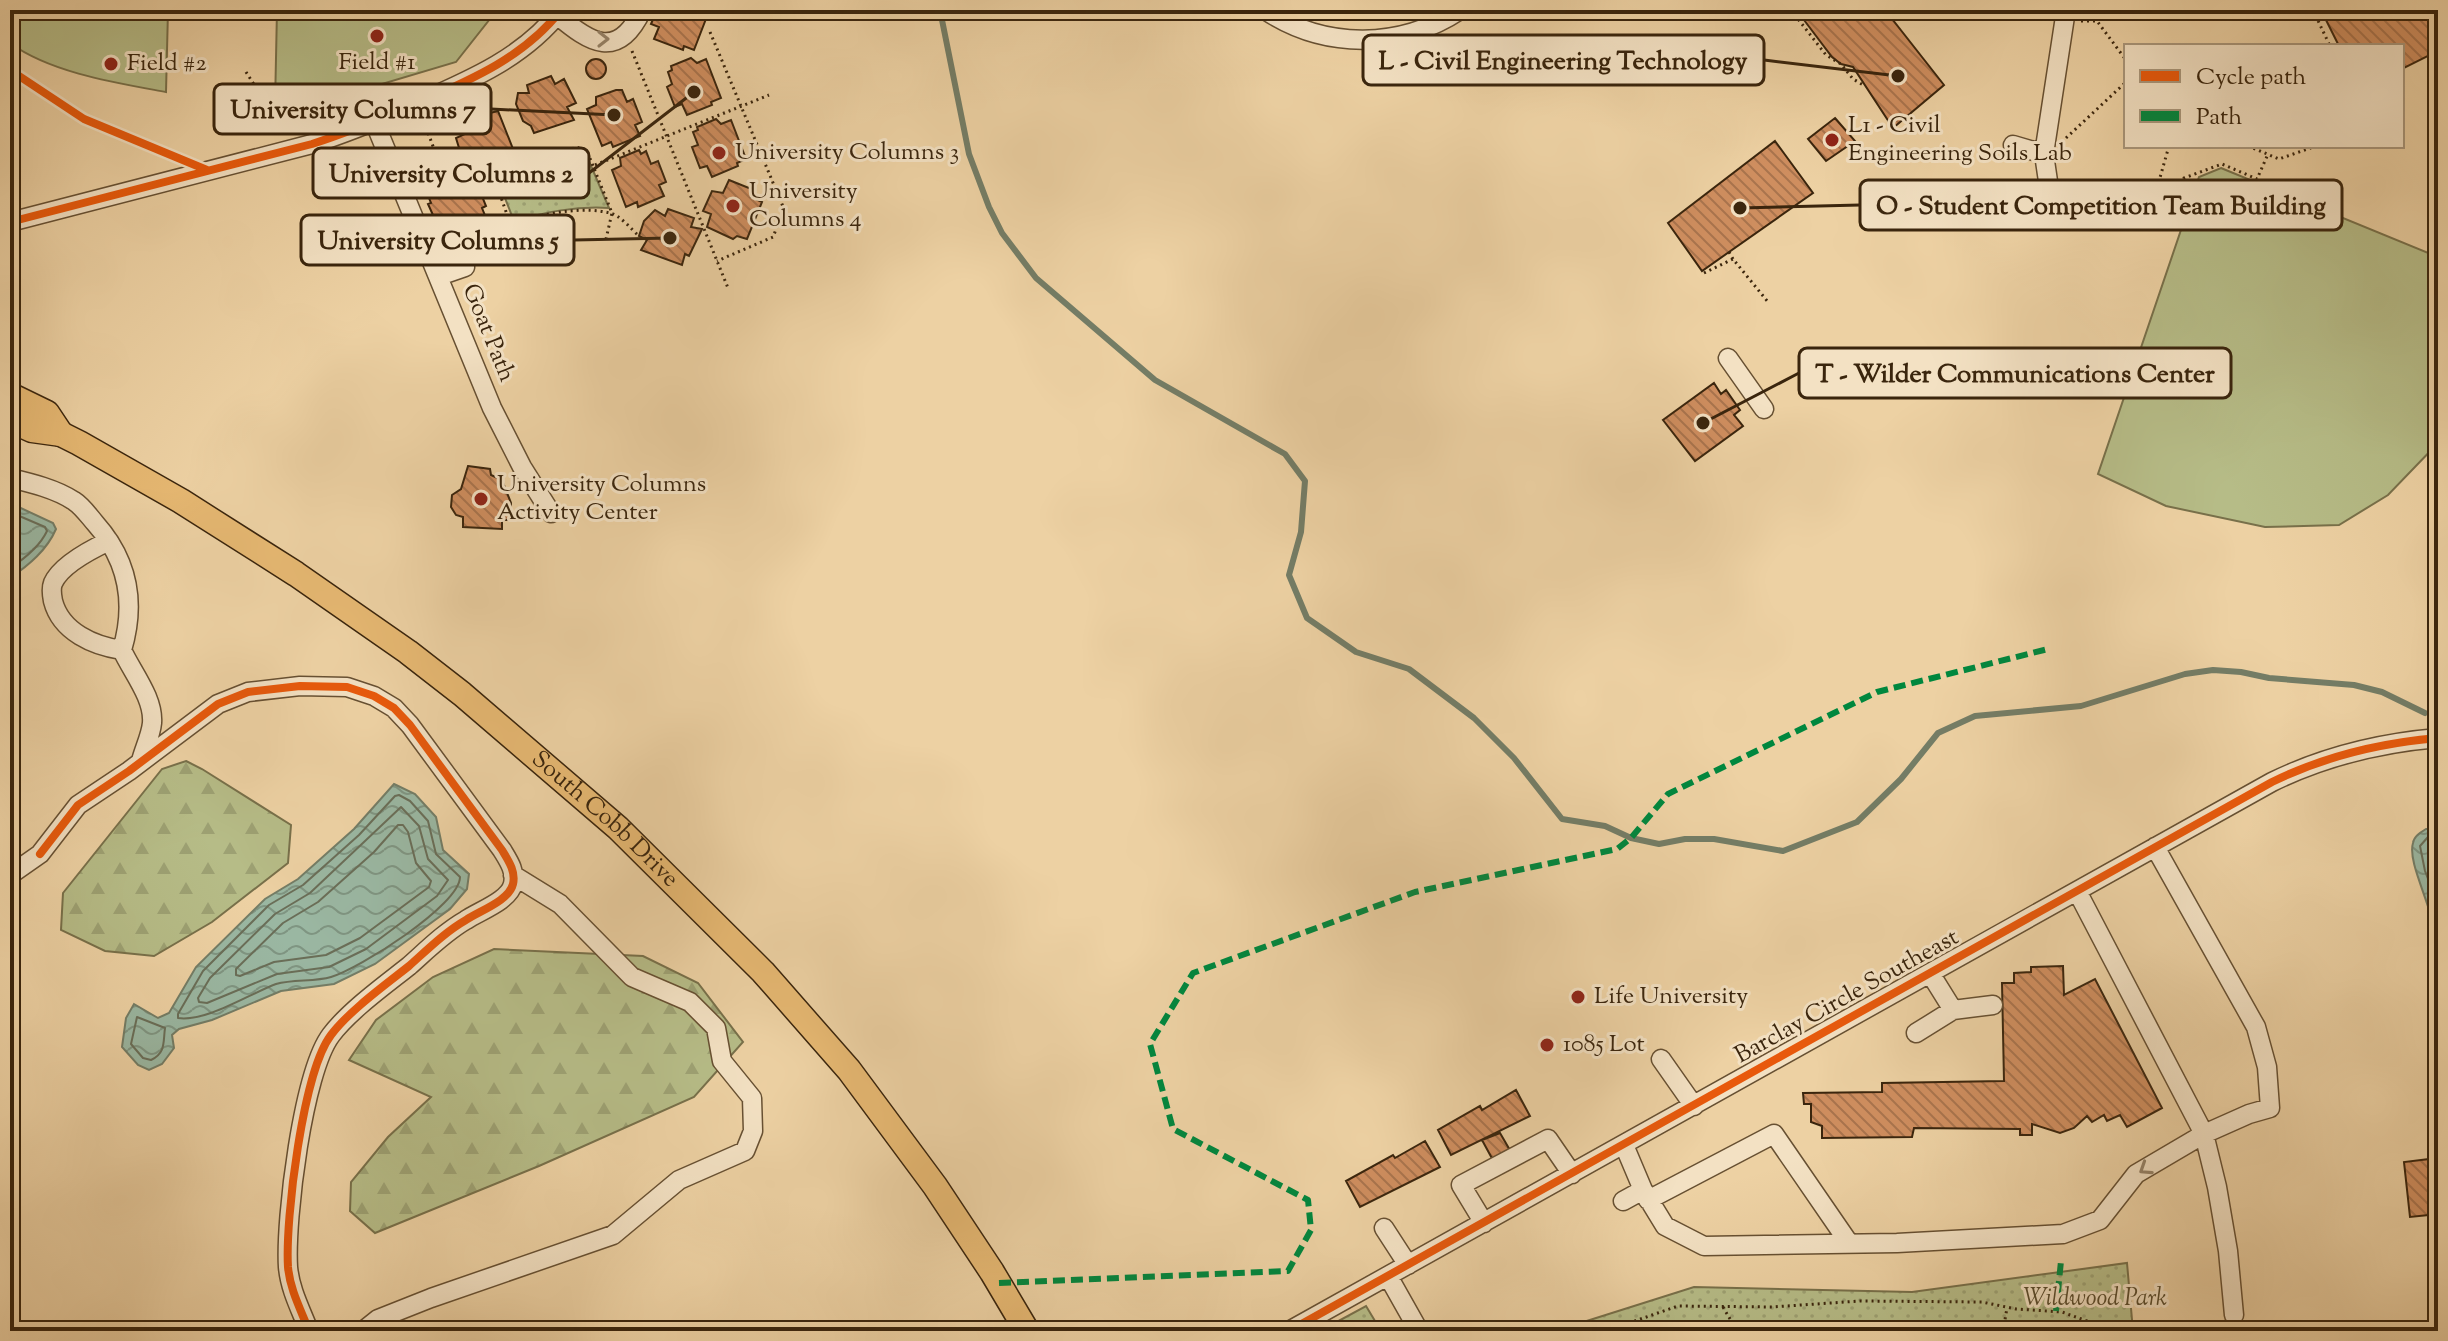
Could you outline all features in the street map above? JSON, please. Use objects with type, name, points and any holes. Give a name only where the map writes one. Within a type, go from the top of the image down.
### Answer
[{"type":"main road","name":"South Cobb Drive","points":[[10,395],[47,413],[61,434]]},
{"type":"main road","name":"South Cobb Drive","points":[[10,420],[32,430],[61,434],[238,536],[397,644],[515,737],[618,828],[763,972],[849,1070],[935,1186],[1027,1331]]},
{"type":"street","points":[[10,222],[312,144],[374,121],[486,72],[513,56],[559,12],[590,40],[610,41],[626,35],[642,10]]},
{"type":"street","points":[[1265,10],[1314,33],[1334,38],[1373,40],[1391,39],[1424,29],[1460,10]]},
{"type":"street","points":[[2049,188],[2044,154],[2061,14]]},
{"type":"street","name":"Goat Path","points":[[374,121],[500,425],[551,513]]},
{"type":"street","points":[[2013,145],[2044,154]]},
{"type":"street","points":[[439,276],[465,267]]},
{"type":"street","points":[[1728,358],[1764,409]]},
{"type":"street","points":[[10,478],[39,485],[75,501],[109,541],[122,563],[130,610],[122,650],[145,692],[151,712],[152,724],[141,761]]},
{"type":"street","points":[[109,541],[81,555],[53,581],[51,593],[61,620],[79,635],[105,648],[122,650]]},
{"type":"street","points":[[10,875],[40,854],[78,805],[218,704],[248,692],[300,686],[347,687],[374,696],[394,708],[410,725],[502,850],[513,875],[513,886],[506,895],[461,922],[368,999],[330,1035],[320,1055],[305,1103],[289,1218],[288,1267],[291,1287],[309,1331]]},
{"type":"street","name":"Barclay Circle Southeast","points":[[1300,1328],[2155,847],[2348,752],[2438,738]]},
{"type":"street","points":[[1624,1145],[1646,1195],[1665,1226],[1704,1246],[2063,1234],[2100,1220],[2136,1174],[2204,1134],[2270,1108],[2267,1067],[2256,1027],[2155,847]]},
{"type":"street","points":[[363,1331],[378,1319],[418,1303],[613,1235],[679,1180],[745,1151],[753,1131],[752,1098],[722,1061],[716,1028],[704,1014],[690,1002],[632,977],[560,904],[513,875]]},
{"type":"street","points":[[2077,891],[2204,1134],[2221,1213],[2234,1315]]},
{"type":"street","points":[[1930,973],[1953,1010]]},
{"type":"street","points":[[1916,1033],[1953,1010],[1993,1005]]},
{"type":"street","points":[[1661,1059],[1694,1106]]},
{"type":"street","points":[[1623,1201],[1646,1195],[1774,1134],[1849,1243]]},
{"type":"street","points":[[1484,1223],[1461,1185],[1548,1139],[1572,1174]]},
{"type":"street","points":[[1384,1228],[1408,1265]]},
{"type":"street","points":[[1388,1276],[1419,1331]]},
{"type":"path","points":[[1774,13],[1779,10]]},
{"type":"path","points":[[1791,10],[1826,55],[1865,86]]},
{"type":"path","points":[[2031,10],[2061,14]]},
{"type":"path","points":[[2313,10],[2329,44]]},
{"type":"path","points":[[2097,21],[2124,57]]},
{"type":"path","points":[[710,32],[784,209],[773,237],[717,261]]},
{"type":"path","points":[[626,35],[728,288]]},
{"type":"path","points":[[246,72],[273,114],[384,99],[394,113]]},
{"type":"path","points":[[2062,144],[2124,84]]},
{"type":"path","points":[[594,166],[769,95]]},
{"type":"path","points":[[418,103],[446,181],[467,172],[496,183],[576,147],[587,151],[612,213],[639,236]]},
{"type":"path","points":[[2168,148],[2151,209],[2171,216],[2184,178],[2222,164],[2257,179],[2268,154]]},
{"type":"path","points":[[2253,148],[2279,159],[2310,148]]},
{"type":"path","points":[[496,183],[518,246]]},
{"type":"path","points":[[429,253],[511,224],[570,211],[612,213]]},
{"type":"path","points":[[606,239],[612,213]]},
{"type":"path","points":[[1729,252],[1768,302]]},
{"type":"path","points":[[1704,273],[1733,259]]},
{"type":"path","points":[[1606,1331],[1678,1306],[1772,1307],[1875,1301],[1982,1302],[2007,1308],[2062,1312],[2087,1321],[2097,1331]]},
{"type":"path","points":[[1723,1306],[1737,1331]]},
{"type":"path","points":[[2003,1331],[2007,1308]]},
{"type":"green space","name":"Field #2","points":[[10,10],[168,10],[166,92],[85,75],[26,53],[10,43]]},
{"type":"green space","name":"Field #1","points":[[277,10],[497,10],[456,62],[345,95],[275,106]]},
{"type":"green space","points":[[579,151],[586,154],[609,208],[561,210],[514,221],[501,188],[504,182]]},
{"type":"green space","points":[[2221,168],[2438,257],[2438,443],[2388,495],[2339,525],[2265,527],[2166,506],[2098,474],[2199,177]]},
{"type":"green space","points":[[186,761],[291,825],[288,863],[212,922],[154,956],[105,951],[61,930],[63,893],[162,769]]},
{"type":"green space","points":[[494,949],[643,956],[698,983],[743,1042],[694,1097],[539,1166],[375,1233],[350,1211],[351,1182],[388,1137],[431,1097],[349,1060],[376,1020],[433,977]]},
{"type":"green space","name":"Wildwood Park","points":[[2127,1263],[2133,1331],[1555,1331],[1694,1287],[1912,1292]]},
{"type":"green space","points":[[1366,1306],[1381,1331],[1320,1331]]},
{"type":"water","points":[[10,503],[53,523],[56,529],[37,556],[10,578]]},
{"type":"water","points":[[394,784],[415,794],[436,817],[443,850],[469,874],[467,889],[450,909],[375,964],[334,984],[281,991],[212,1020],[179,1029],[172,1035],[174,1048],[162,1064],[149,1070],[138,1065],[122,1047],[126,1018],[134,1004],[158,1018],[169,1013],[196,967],[265,899],[298,879],[354,829]]},
{"type":"water","points":[[2426,829],[2438,829],[2438,935],[2434,931],[2413,861],[2415,838]]},
{"type":"building","points":[[657,10],[709,11],[694,50],[684,46],[683,50],[654,39],[659,27],[651,24]]},
{"type":"building","points":[[1807,10],[1885,10],[1944,85],[1893,128],[1853,67],[1841,64],[1832,57],[1804,20],[1810,15]]},
{"type":"building","points":[[2321,10],[2438,10],[2438,51],[2404,68],[2404,44],[2338,44]]},
{"type":"building","points":[[691,58],[697,63],[706,59],[721,98],[687,115],[682,104],[675,107],[667,87],[672,84],[668,72],[672,70],[671,66]]},
{"type":"building","points":[[596,59],[603,62],[606,69],[603,76],[596,79],[589,76],[586,69],[589,62]]},
{"type":"building","points":[[551,76],[555,84],[564,79],[576,103],[567,107],[574,120],[534,133],[531,126],[523,121],[516,104],[518,93],[529,93],[527,85]]},
{"type":"building","points":[[622,90],[627,102],[633,99],[642,122],[635,125],[640,136],[613,147],[611,142],[602,146],[587,109],[596,105],[596,97]]},
{"type":"building","points":[[481,110],[486,114],[498,111],[513,149],[503,154],[505,159],[477,169],[473,157],[463,161],[456,138],[465,134],[462,118]]},
{"type":"building","name":"L1 - Civil Engineering Soils Lab","points":[[1835,118],[1855,141],[1826,161],[1808,139]]},
{"type":"building","name":"University Columns 3","points":[[716,119],[721,124],[731,120],[746,159],[737,163],[738,166],[712,177],[707,166],[700,168],[692,147],[698,145],[693,132]]},
{"type":"building","points":[[1775,141],[1813,193],[1702,271],[1668,223]]},
{"type":"building","points":[[639,150],[641,154],[646,151],[651,164],[658,161],[666,182],[659,185],[664,196],[638,207],[637,202],[626,207],[612,170],[621,166],[620,158]]},
{"type":"building","points":[[460,177],[463,184],[475,179],[486,206],[482,208],[486,218],[447,233],[443,224],[437,224],[428,204],[431,203],[429,198],[441,193],[438,186]]},
{"type":"building","name":"University Columns 4","points":[[729,180],[754,190],[751,197],[762,202],[747,239],[737,236],[733,239],[707,227],[711,214],[703,211],[712,191],[723,193]]},
{"type":"building","points":[[668,209],[694,218],[691,227],[702,229],[689,256],[685,254],[682,265],[641,250],[647,240],[639,236],[644,221],[655,210],[665,216]]},
{"type":"building","points":[[1714,383],[1721,394],[1726,390],[1740,410],[1734,415],[1743,426],[1695,461],[1663,420]]},
{"type":"building","name":"University Columns Activity Center","points":[[468,466],[490,469],[491,475],[502,480],[511,503],[510,520],[502,520],[502,529],[463,527],[463,517],[456,515],[451,507],[452,495],[461,489]]},
{"type":"building","points":[[2063,966],[2064,995],[2095,979],[2162,1108],[2127,1127],[2120,1115],[2107,1121],[2104,1115],[2092,1122],[2087,1116],[2074,1128],[2060,1133],[2032,1124],[2032,1135],[2020,1135],[2020,1129],[1914,1128],[1912,1137],[1822,1138],[1822,1126],[1811,1122],[1811,1104],[1804,1104],[1803,1093],[1882,1092],[1882,1083],[2004,1081],[2002,983],[2014,983],[2014,973],[2031,972],[2031,967]]},
{"type":"building","points":[[1516,1090],[1530,1116],[1451,1155],[1438,1130]]},
{"type":"building","points":[[1500,1133],[1511,1152],[1494,1162],[1482,1140]]},
{"type":"building","points":[[2435,1135],[2438,1135],[2438,1214],[2410,1217],[2404,1162],[2437,1158]]},
{"type":"building","points":[[1425,1141],[1440,1167],[1360,1207],[1346,1181]]},
{"type":"waterway","points":[[940,10],[969,154],[1002,233],[1036,278],[1155,380],[1285,454],[1305,481],[1301,532],[1289,575],[1307,618],[1356,652],[1409,669],[1474,718],[1514,758],[1562,819],[1605,826],[1631,838],[1659,844],[1685,839],[1714,839],[1783,851],[1857,822],[1901,779],[1938,733],[1975,716],[2081,706],[2185,674],[2213,670],[2354,685],[2382,692],[2425,713]]},
{"type":"marked path","points":[[999,1283],[1288,1271],[1311,1230],[1308,1200],[1173,1129],[1150,1044],[1193,973],[1415,892],[1617,849],[1631,838],[1668,794],[1877,692],[2048,649]]},
{"type":"marked path","points":[[2056,1311],[2061,1261]]},
{"type":"cycle path","points":[[10,222],[312,144],[362,126],[452,88],[511,56],[561,10]]},
{"type":"cycle path","points":[[10,70],[84,119],[207,170]]},
{"type":"cycle path","points":[[40,854],[78,805],[218,704],[248,692],[300,686],[347,687],[374,696],[394,708],[410,725],[507,858],[514,879],[506,896],[451,930],[368,999],[331,1035],[321,1054],[304,1112],[293,1182],[288,1245],[291,1284],[309,1331]]},
{"type":"cycle path","points":[[1289,1331],[2272,782],[2353,752],[2438,738]]},
{"type":"place","name":"Field #1","points":[[377,36]]},
{"type":"place","name":"Field #2","points":[[111,64]]},
{"type":"place","name":"L - Civil Engineering Technology","points":[[1898,76]]},
{"type":"place","name":"University Columns 2","points":[[694,92]]},
{"type":"place","name":"University Columns 7","points":[[614,115]]},
{"type":"place","name":"L1 - Civil Engineering Soils Lab","points":[[1832,140]]},
{"type":"place","name":"University Columns 3","points":[[719,153]]},
{"type":"place","name":"University Columns 4","points":[[733,206]]},
{"type":"place","name":"O - Student Competition Team Building","points":[[1740,208]]},
{"type":"place","name":"University Columns 5","points":[[670,238]]},
{"type":"place","name":"T - Wilder Communications Center","points":[[1703,423]]},
{"type":"place","name":"University Columns Activity Center","points":[[481,499]]},
{"type":"place","name":"Life University","points":[[1578,997]]},
{"type":"place","name":"1085 Lot","points":[[1547,1045]]}]
